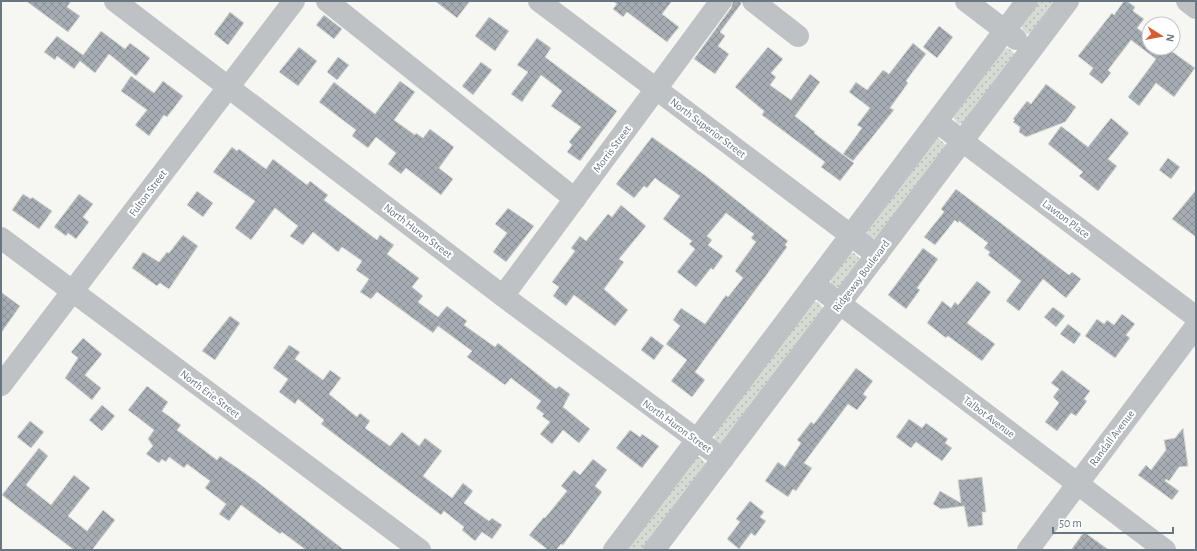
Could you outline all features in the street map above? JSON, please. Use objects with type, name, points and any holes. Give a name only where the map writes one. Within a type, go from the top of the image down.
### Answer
[{"type":"street","name":"North Huron Street","points":[[115,1],[503,296],[723,459]]},
{"type":"street","name":"Fulton Street","points":[[1,385],[294,1]]},
{"type":"street","points":[[327,1],[575,198]]},
{"type":"street","name":"North Superior Street","points":[[539,1],[877,255]]},
{"type":"street","name":"Morris Street","points":[[503,296],[721,1]]},
{"type":"street","points":[[753,1],[798,36]]},
{"type":"street","points":[[966,1],[1031,50]]},
{"type":"street","points":[[614,550],[1027,1]]},
{"type":"street","name":"Ridgeway Boulevard","points":[[654,550],[1068,1]]},
{"type":"street","points":[[1187,1],[1196,8]]},
{"type":"street","name":"Lawton Place","points":[[937,122],[1196,317]]},
{"type":"street","name":"North Erie Street","points":[[1,238],[420,550]]},
{"type":"street","name":"Talbot Avenue","points":[[814,284],[1165,550]]},
{"type":"street","name":"Randall Avenue","points":[[1028,550],[1196,326]]},
{"type":"shaded area","points":[[1039,1],[1057,1],[1031,33],[1027,34],[1021,26]]},
{"type":"shaded area","points":[[1008,48],[1014,55],[963,123],[958,124],[953,117],[1004,49]]},
{"type":"shaded area","points":[[938,138],[946,145],[876,239],[868,236],[867,232],[934,140]]},
{"type":"shaded area","points":[[850,253],[854,253],[860,259],[840,287],[836,287],[831,284],[831,277]]},
{"type":"shaded area","points":[[814,302],[818,302],[823,308],[721,443],[715,440],[714,432]]},
{"type":"shaded area","points":[[696,457],[700,457],[706,464],[643,550],[625,550]]},
{"type":"building","points":[[26,1],[71,1],[67,7],[80,16],[68,32]]},
{"type":"building","points":[[435,1],[470,1],[457,18]]},
{"type":"building","points":[[613,1],[672,1],[662,14],[679,27],[667,42],[627,12],[623,17],[613,9],[617,4]]},
{"type":"building","points":[[733,1],[741,1],[741,4],[720,32],[725,36],[718,46],[729,54],[715,74],[694,59],[731,8]]},
{"type":"building","points":[[1124,1],[1127,1],[1135,7],[1133,11],[1141,17],[1141,23],[1137,28],[1141,31],[1141,48],[1131,40],[1108,70],[1111,73],[1102,84],[1089,74],[1093,68],[1078,56],[1112,13],[1114,15]]},
{"type":"building","points":[[230,12],[244,23],[228,45],[214,34]]},
{"type":"building","points":[[324,15],[342,29],[334,39],[316,25]]},
{"type":"building","points":[[489,17],[509,31],[495,51],[475,36]]},
{"type":"building","points":[[939,26],[953,37],[937,58],[923,47]]},
{"type":"building","points":[[101,31],[125,49],[130,43],[150,58],[136,76],[109,54],[95,73],[80,61],[74,69],[57,56],[55,60],[44,52],[57,36],[83,55]]},
{"type":"building","points":[[537,38],[551,48],[545,57],[617,111],[580,161],[567,152],[572,145],[569,142],[581,127],[551,106],[562,91],[541,75],[522,102],[511,94],[528,72],[517,65]]},
{"type":"building","points":[[913,43],[926,54],[906,81],[908,83],[890,108],[894,110],[853,161],[843,154],[862,128],[857,125],[870,108],[849,92],[856,82],[867,90],[883,70],[889,74]]},
{"type":"building","points":[[299,47],[317,61],[298,86],[279,72]]},
{"type":"building","points":[[768,47],[783,59],[771,73],[776,77],[770,85],[791,100],[810,74],[820,82],[795,116],[815,132],[814,133],[854,163],[840,181],[821,167],[825,162],[762,115],[764,111],[735,87]]},
{"type":"building","points":[[1152,56],[1178,56],[1195,68],[1174,97],[1156,83],[1139,106],[1128,97],[1156,59]]},
{"type":"building","points":[[338,57],[349,65],[337,80],[327,72]]},
{"type":"building","points":[[481,62],[492,70],[473,95],[462,86]]},
{"type":"building","points":[[131,76],[154,93],[163,81],[183,96],[167,117],[164,115],[149,136],[135,125],[147,110],[121,91]]},
{"type":"building","points":[[400,81],[415,92],[394,120],[415,135],[416,133],[423,138],[430,129],[454,147],[439,168],[453,179],[441,195],[406,168],[401,174],[388,164],[396,153],[376,137],[368,148],[352,136],[356,130],[319,102],[334,82],[375,114]]},
{"type":"building","points":[[1046,84],[1076,107],[1065,122],[1026,137],[1019,132],[1020,127],[1013,122],[1015,120],[1013,119],[1027,101],[1031,104]]},
{"type":"building","points":[[1111,118],[1129,133],[1108,159],[1117,166],[1098,191],[1079,176],[1083,172],[1048,144],[1061,126],[1088,147]]},
{"type":"building","points":[[652,137],[706,176],[788,241],[785,245],[787,247],[695,372],[705,380],[692,397],[671,381],[687,360],[666,344],[680,326],[673,320],[681,308],[705,324],[726,295],[728,297],[743,278],[735,271],[756,242],[751,238],[754,234],[726,213],[707,236],[712,240],[708,245],[723,256],[713,270],[711,268],[696,287],[677,272],[695,249],[689,244],[692,241],[663,219],[680,196],[655,178],[647,188],[644,186],[634,198],[616,184]]},
{"type":"building","points":[[232,147],[237,151],[239,149],[266,169],[273,159],[307,185],[310,181],[328,195],[324,200],[377,240],[380,235],[394,245],[387,254],[419,278],[412,287],[423,296],[418,302],[438,317],[447,306],[467,321],[464,325],[495,347],[498,343],[556,389],[559,386],[570,394],[563,407],[590,429],[579,443],[563,430],[552,444],[540,434],[550,422],[542,416],[544,414],[536,408],[541,401],[511,378],[505,385],[467,357],[472,351],[438,326],[433,333],[377,292],[371,299],[360,292],[369,279],[356,270],[362,261],[342,247],[338,252],[313,232],[303,245],[290,236],[298,226],[275,208],[251,240],[235,228],[255,201],[213,172]]},
{"type":"building","points":[[1168,158],[1180,167],[1171,179],[1159,170]]},
{"type":"building","points":[[956,189],[1069,275],[1072,272],[1081,279],[1066,298],[1043,279],[1019,311],[1006,301],[1021,281],[988,255],[990,252],[984,248],[988,243],[959,221],[958,223],[955,220],[935,245],[924,237],[944,212],[941,209]]},
{"type":"building","points":[[1196,190],[1196,237],[1172,219]]},
{"type":"building","points":[[197,191],[213,203],[203,217],[187,205]]},
{"type":"building","points":[[23,194],[31,199],[32,197],[52,211],[39,229],[12,210]]},
{"type":"building","points":[[79,194],[93,204],[83,217],[89,222],[76,239],[68,233],[66,236],[54,227]]},
{"type":"building","points":[[621,205],[646,226],[619,259],[624,262],[604,289],[628,310],[615,326],[574,295],[566,306],[553,296],[559,287],[552,282],[575,251],[571,248],[580,236],[586,241],[608,214],[612,217]]},
{"type":"building","points":[[508,208],[534,226],[506,262],[493,252],[507,233],[495,224]]},
{"type":"building","points":[[183,235],[198,246],[169,289],[160,283],[157,286],[132,268],[143,252],[159,262],[167,252],[169,253]]},
{"type":"building","points":[[923,248],[938,259],[917,288],[920,290],[906,309],[888,295]]},
{"type":"building","points":[[977,281],[991,292],[967,323],[995,344],[982,361],[948,336],[946,338],[927,323],[942,301],[951,308],[955,302],[958,305]]},
{"type":"building","points":[[1,292],[20,306],[1,333]]},
{"type":"building","points":[[1053,307],[1065,316],[1056,327],[1044,317]]},
{"type":"building","points":[[1122,314],[1135,324],[1126,335],[1130,338],[1115,358],[1085,336],[1097,319],[1104,324],[1107,320],[1114,325]]},
{"type":"building","points":[[230,316],[240,323],[215,360],[202,351]]},
{"type":"building","points":[[1068,324],[1081,334],[1074,344],[1060,334]]},
{"type":"building","points":[[651,336],[664,346],[654,360],[641,350]]},
{"type":"building","points":[[83,338],[102,354],[85,375],[101,388],[92,400],[65,378],[78,358],[71,352]]},
{"type":"building","points":[[289,345],[300,352],[295,359],[323,380],[330,370],[341,378],[329,394],[357,417],[360,413],[370,421],[365,428],[390,446],[402,432],[419,446],[425,438],[442,451],[423,476],[452,498],[463,483],[473,491],[464,503],[489,521],[492,518],[502,525],[492,539],[482,532],[475,541],[462,530],[464,527],[444,511],[441,515],[321,424],[324,420],[298,399],[295,404],[279,392],[288,379],[273,368]]},
{"type":"building","points":[[856,368],[873,381],[863,394],[867,397],[857,410],[848,404],[804,463],[812,468],[796,491],[793,489],[788,497],[765,481],[778,462],[785,467],[801,443],[797,440],[811,422],[814,424]]},
{"type":"building","points":[[1062,370],[1090,391],[1084,399],[1087,401],[1076,416],[1071,413],[1057,431],[1045,422],[1059,403],[1053,397],[1059,389],[1051,383]]},
{"type":"building","points":[[147,386],[168,402],[162,411],[181,425],[177,430],[217,460],[220,456],[256,481],[344,550],[306,550],[282,532],[280,534],[241,505],[229,521],[219,514],[226,504],[205,488],[210,481],[187,464],[184,468],[169,457],[166,462],[162,459],[159,463],[146,454],[153,446],[148,439],[154,430],[128,410]]},
{"type":"building","points":[[102,405],[115,416],[102,431],[89,420]]},
{"type":"building","points":[[909,419],[922,428],[926,423],[948,439],[945,443],[952,448],[942,461],[916,442],[911,448],[896,437]]},
{"type":"building","points":[[30,421],[44,432],[31,448],[17,437]]},
{"type":"building","points":[[1183,428],[1188,466],[1179,467],[1169,481],[1166,479],[1165,481],[1179,491],[1172,500],[1138,475],[1146,465],[1151,470],[1166,450],[1164,440],[1175,438]]},
{"type":"building","points":[[630,430],[640,437],[642,434],[659,446],[642,468],[616,448]]},
{"type":"building","points":[[39,448],[48,456],[26,485],[51,505],[74,475],[90,488],[68,516],[87,531],[103,510],[115,520],[92,550],[74,550],[2,495]]},
{"type":"building","points":[[593,459],[607,470],[595,486],[602,492],[563,545],[561,544],[556,550],[548,550],[529,535],[567,491],[561,486],[574,470],[580,475]]},
{"type":"building","points":[[982,477],[986,512],[982,512],[983,525],[968,527],[964,506],[941,509],[933,504],[940,491],[961,503],[958,480]]},
{"type":"building","points":[[750,501],[764,512],[760,517],[766,521],[755,536],[751,533],[739,549],[727,539],[740,522],[736,519]]},
{"type":"building","points":[[1084,532],[1109,550],[1071,550]]}]
